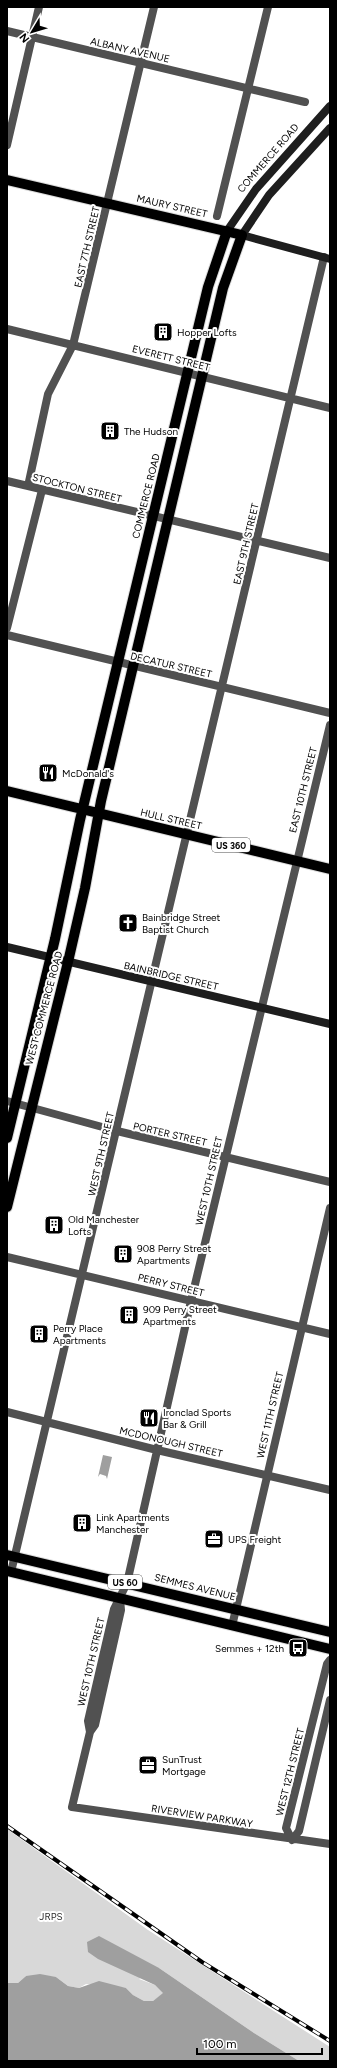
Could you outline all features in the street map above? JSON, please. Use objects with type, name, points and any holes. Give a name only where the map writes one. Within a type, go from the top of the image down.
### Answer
[{"type":"main road","name":"MAURY STREET","points":[[7,180],[242,235]]},
{"type":"main road","name":"COMMERCE ROAD","points":[[83,810],[212,274],[227,231]]},
{"type":"main road","points":[[98,814],[223,288],[242,235]]},
{"type":"main road","name":"HULL STREET","points":[[7,791],[330,869]]},
{"type":"main road","name":"WEST COMMERCE ROAD","points":[[7,1138],[11,1102],[51,958],[83,810]]},
{"type":"main road","name":"WEST COMMERCE ROAD","points":[[7,1207],[68,962],[85,888],[98,814]]},
{"type":"main road","name":"SEMMES AVENUE","points":[[11,1556],[330,1632]]},
{"type":"main road","name":"US 60","points":[[9,1572],[330,1648]]},
{"type":"street","points":[[7,145],[39,7]]},
{"type":"street","name":"EAST 7TH STREET","points":[[28,486],[48,394],[73,345],[154,7]]},
{"type":"street","points":[[217,216],[268,7]]},
{"type":"street","name":"ALBANY AVENUE","points":[[7,31],[305,102]]},
{"type":"street","name":"COMMERCE ROAD","points":[[227,231],[256,189],[330,106]]},
{"type":"street","points":[[242,235],[269,195],[330,128]]},
{"type":"street","name":"MAURY STREET","points":[[242,235],[327,258]]},
{"type":"street","name":"EAST 9TH STREET","points":[[187,834],[290,399],[327,258]]},
{"type":"street","name":"EVERETT STREET","points":[[7,329],[188,372],[330,408]]},
{"type":"street","name":"STOCKTON STREET","points":[[7,481],[330,558]]},
{"type":"street","points":[[7,628],[42,490]]},
{"type":"street","name":"DECATUR STREET","points":[[7,635],[330,713]]},
{"type":"street","name":"EAST 10TH STREET","points":[[296,861],[330,725]]},
{"type":"street","name":"WEST 9TH STREET","points":[[9,1572],[11,1556],[47,1422],[83,1274],[187,834]]},
{"type":"street","name":"WEST 10TH STREET","points":[[72,1807],[90,1732],[88,1721],[114,1609],[127,1583],[191,1300],[296,861]]},
{"type":"street","name":"BAINBRIDGE STREET","points":[[7,947],[330,1024]]},
{"type":"street","name":"PORTER STREET","points":[[11,1102],[117,1131],[330,1182]]},
{"type":"street","name":"WEST 11TH STREET","points":[[232,1626],[266,1475],[330,1208]]},
{"type":"street","name":"PERRY STREET","points":[[7,1257],[330,1334]]},
{"type":"street","name":"MCDONOUGH STREET","points":[[7,1412],[157,1450],[330,1490]]},
{"type":"street","name":"WEST 12TH STREET","points":[[292,1840],[286,1828],[327,1664],[330,1660]]},
{"type":"street","points":[[292,1840],[299,1831],[330,1700]]},
{"type":"street","name":"RIVERVIEW PARKWAY","points":[[72,1807],[292,1840],[330,1844]]},
{"type":"green space","name":"JRPS","points":[[7,1829],[148,1930],[330,2047],[330,2061],[299,2061],[254,2033],[159,1968],[139,1979],[155,1985],[164,1993],[153,2001],[144,2001],[133,1995],[126,1988],[86,1984],[79,1988],[68,1986],[56,1977],[26,1976],[18,1983],[7,1983]]},
{"type":"shaded area","points":[[103,1455],[112,1457],[107,1479],[106,1476],[100,1474],[98,1477]]},
{"type":"shaded area","points":[[99,1936],[159,1968],[254,2033],[299,2061],[7,2061],[7,1983],[18,1983],[26,1976],[40,1974],[56,1977],[68,1986],[79,1988],[99,1981],[126,1988],[133,1995],[144,2001],[153,2001],[163,1993],[155,1985],[98,1959],[88,1952],[87,1942]]},
{"type":"railway","points":[[7,1826],[202,1962],[330,2041]]},
{"type":"place","name":"Hopper Lofts","points":[[163,332]]},
{"type":"place","name":"The Hudson","points":[[110,431]]},
{"type":"place","name":"McDonald's","points":[[48,773]]},
{"type":"place","name":"Bainbridge Street Baptist Church","points":[[128,923]]},
{"type":"place","name":"Old Manchester Lofts","points":[[54,1225]]},
{"type":"place","name":"908 Perry Street Apartments","points":[[123,1254]]},
{"type":"place","name":"909 Perry Street Apartments","points":[[129,1315]]},
{"type":"place","name":"Perry Place Apartments","points":[[39,1334]]},
{"type":"place","name":"Ironclad Sports Bar & Grill","points":[[149,1418]]},
{"type":"place","name":"Link Apartments Manchester","points":[[82,1523]]},
{"type":"place","name":"UPS Freight","points":[[214,1539]]},
{"type":"place","name":"Semmes + 12th","points":[[298,1648]]},
{"type":"place","name":"SunTrust Mortgage","points":[[148,1765]]}]
